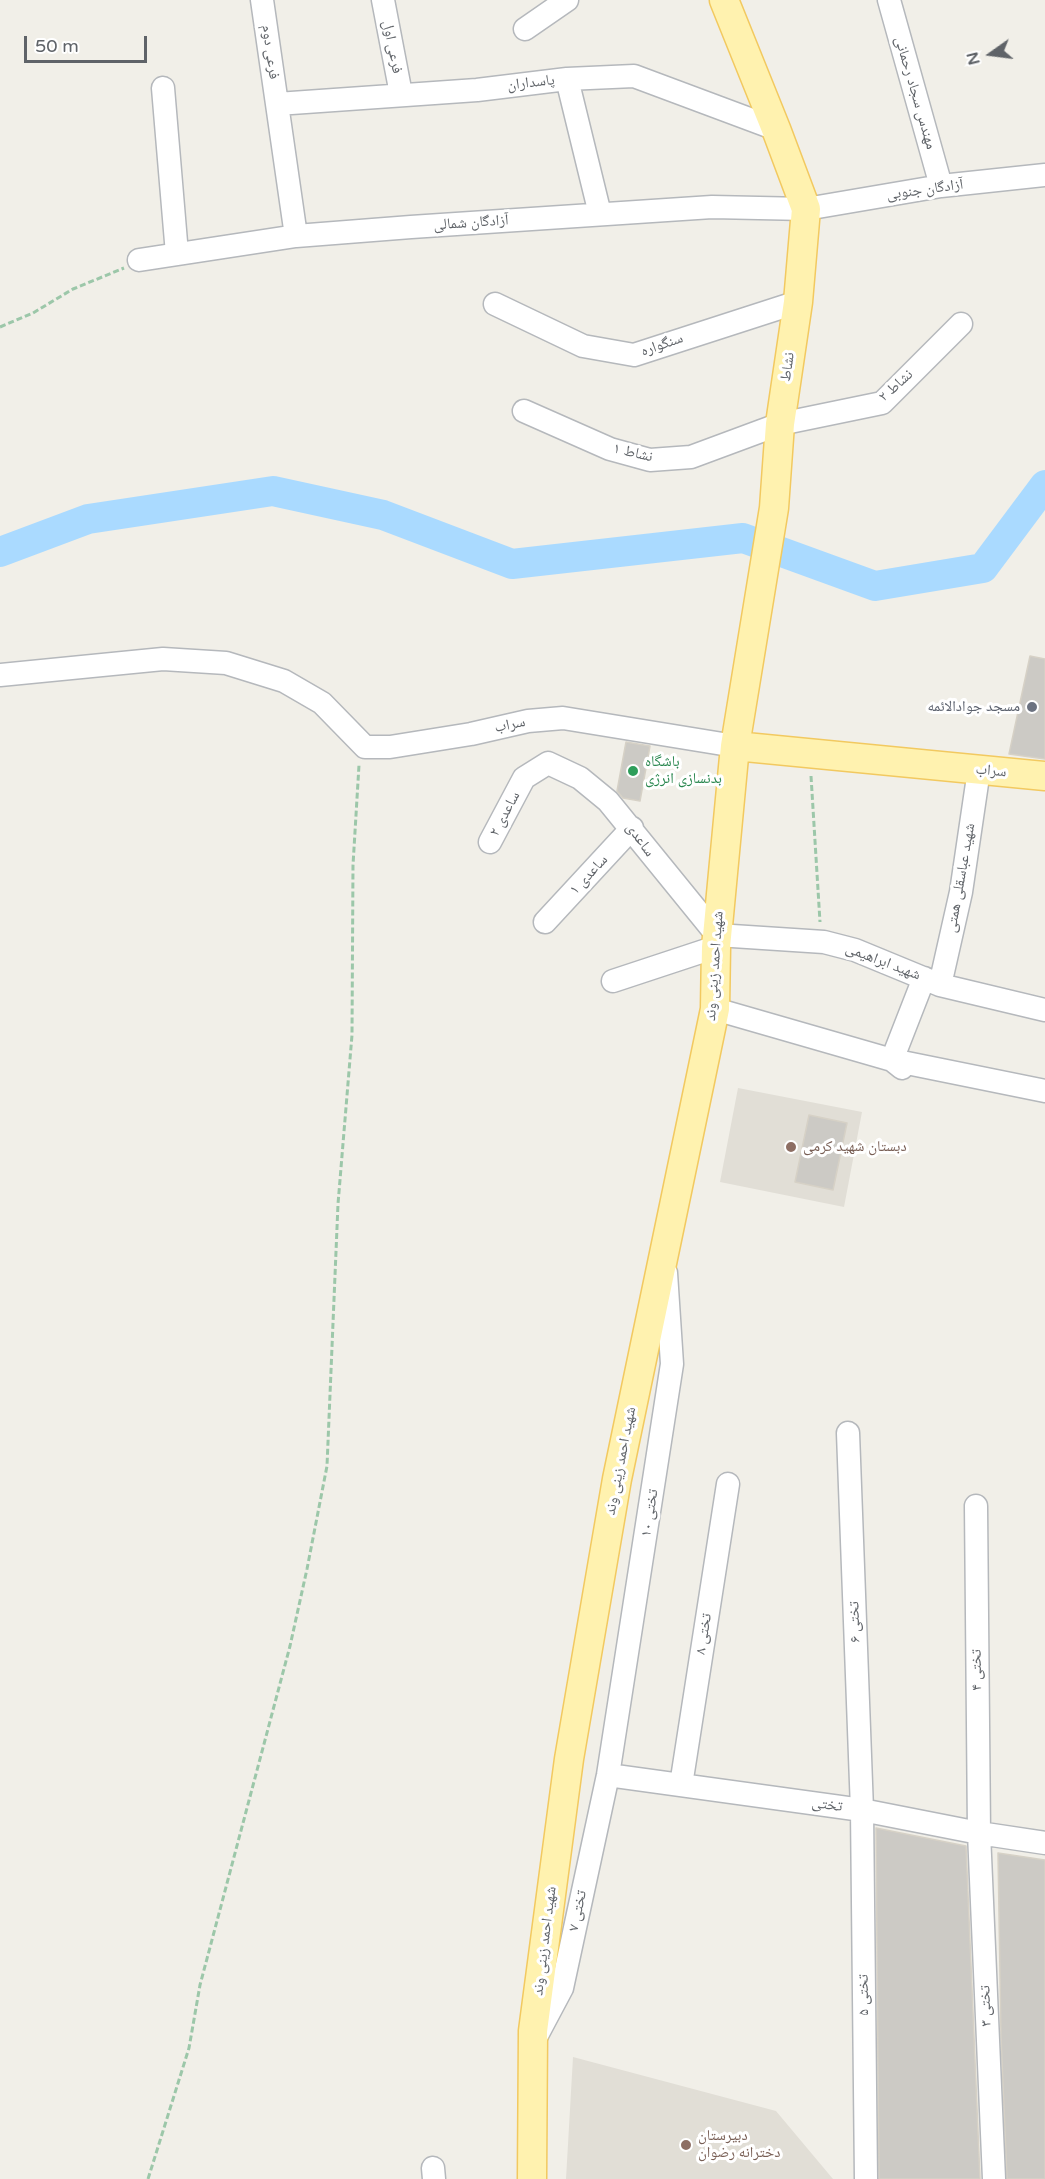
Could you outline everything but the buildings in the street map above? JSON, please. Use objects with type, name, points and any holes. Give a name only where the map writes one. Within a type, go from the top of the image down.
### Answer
[{"type":"main road","name":"نشاط","points":[[724,0],[806,209],[798,302],[780,424],[774,508],[735,746]]},
{"type":"main road","name":"سراب","points":[[735,746],[1045,776]]},
{"type":"main road","name":"شهید احمد زینی وند","points":[[532,2179],[533,2043],[568,1759],[617,1479],[715,1009],[716,941],[735,746]]},
{"type":"street","name":"فرعی دوم","points":[[262,0],[296,236]]},
{"type":"street","name":"فرعی اول","points":[[383,0],[401,94]]},
{"type":"street","points":[[525,29],[567,0]]},
{"type":"street","name":"مهندس سجاد رحمانی","points":[[889,0],[941,186]]},
{"type":"street","name":"پاسداران","points":[[278,104],[477,90],[567,79],[634,76],[776,129]]},
{"type":"street","points":[[567,79],[600,214]]},
{"type":"street","points":[[163,88],[177,254]]},
{"type":"street","name":"آزادگان جنوبی","points":[[806,209],[941,186],[1045,175]]},
{"type":"street","name":"آزادگان شمالی","points":[[139,260],[296,236],[411,226],[712,207],[806,209]]},
{"type":"street","name":"سنگواره","points":[[495,304],[583,346],[634,355],[798,302]]},
{"type":"street","name":"نشاط ۲","points":[[780,424],[882,403],[961,324]]},
{"type":"street","name":"نشاط ۱","points":[[525,411],[610,448],[650,460],[691,457],[780,424]]},
{"type":"street","points":[[0,675],[163,658],[226,663],[284,681],[322,704],[360,743]]},
{"type":"street","name":"سراب","points":[[360,743],[365,747],[390,747],[471,734],[528,721],[563,718],[735,746]]},
{"type":"street","name":"ساعدی","points":[[548,763],[580,778],[608,801],[632,828],[716,941]]},
{"type":"street","name":"ساعدی ۲","points":[[490,842],[524,778],[548,763]]},
{"type":"street","name":"شهید عباسقلی همتی","points":[[892,1060],[932,981],[961,892],[980,770]]},
{"type":"street","name":"ساعدی ۱","points":[[545,922],[632,828]]},
{"type":"street","points":[[613,981],[716,941]]},
{"type":"street","name":"شهید ابراهیمی","points":[[716,941],[820,941],[855,950],[932,981],[1045,1010]]},
{"type":"street","points":[[715,1009],[892,1060],[1045,1091]]},
{"type":"street","points":[[892,1060],[913,1077],[1045,1103]]},
{"type":"street","name":"تختی ۱۰","points":[[608,1775],[672,1364],[665,1251]]},
{"type":"street","name":"تختی ۶","points":[[848,1433],[862,1810]]},
{"type":"street","name":"تختی ۸","points":[[681,1785],[728,1484]]},
{"type":"street","name":"تختی ۴","points":[[976,1506],[979,1833]]},
{"type":"street","name":"تختی","points":[[608,1775],[862,1810],[979,1833],[1045,1843]]},
{"type":"street","name":"تختی ۷","points":[[533,2043],[562,1988],[608,1775]]},
{"type":"street","name":"تختی ۵","points":[[862,1810],[866,2179]]},
{"type":"street","name":"تختی ۳","points":[[979,1833],[994,2179]]},
{"type":"path","points":[[0,327],[33,313],[73,289],[110,275],[139,260]]},
{"type":"path","points":[[148,2179],[189,2048],[200,1985],[290,1646],[308,1569],[327,1466],[339,1204],[352,1035],[353,865],[360,743]]},
{"type":"path","points":[[809,753],[818,862],[820,941]]},
{"type":"shaded area","name":"دبستان شهید کرمی","points":[[738,1088],[862,1112],[844,1207],[720,1182]]},
{"type":"shaded area","name":"دبیرستان دخترانه رضوان","points":[[573,2057],[776,2111],[833,2179],[566,2179]]},
{"type":"waterway","points":[[0,552],[88,519],[273,491],[383,515],[512,564],[743,538],[875,586],[983,568],[1045,485]]},
{"type":"place","name":"مسجد جوادالائمه","points":[[1032,707]]},
{"type":"place","name":"باشگاه بدنسازی انرژی","points":[[633,771]]},
{"type":"place","name":"دبستان شهید کرمی","points":[[791,1147]]},
{"type":"place","name":"دبیرستان دخترانه رضوان","points":[[686,2145]]}]
